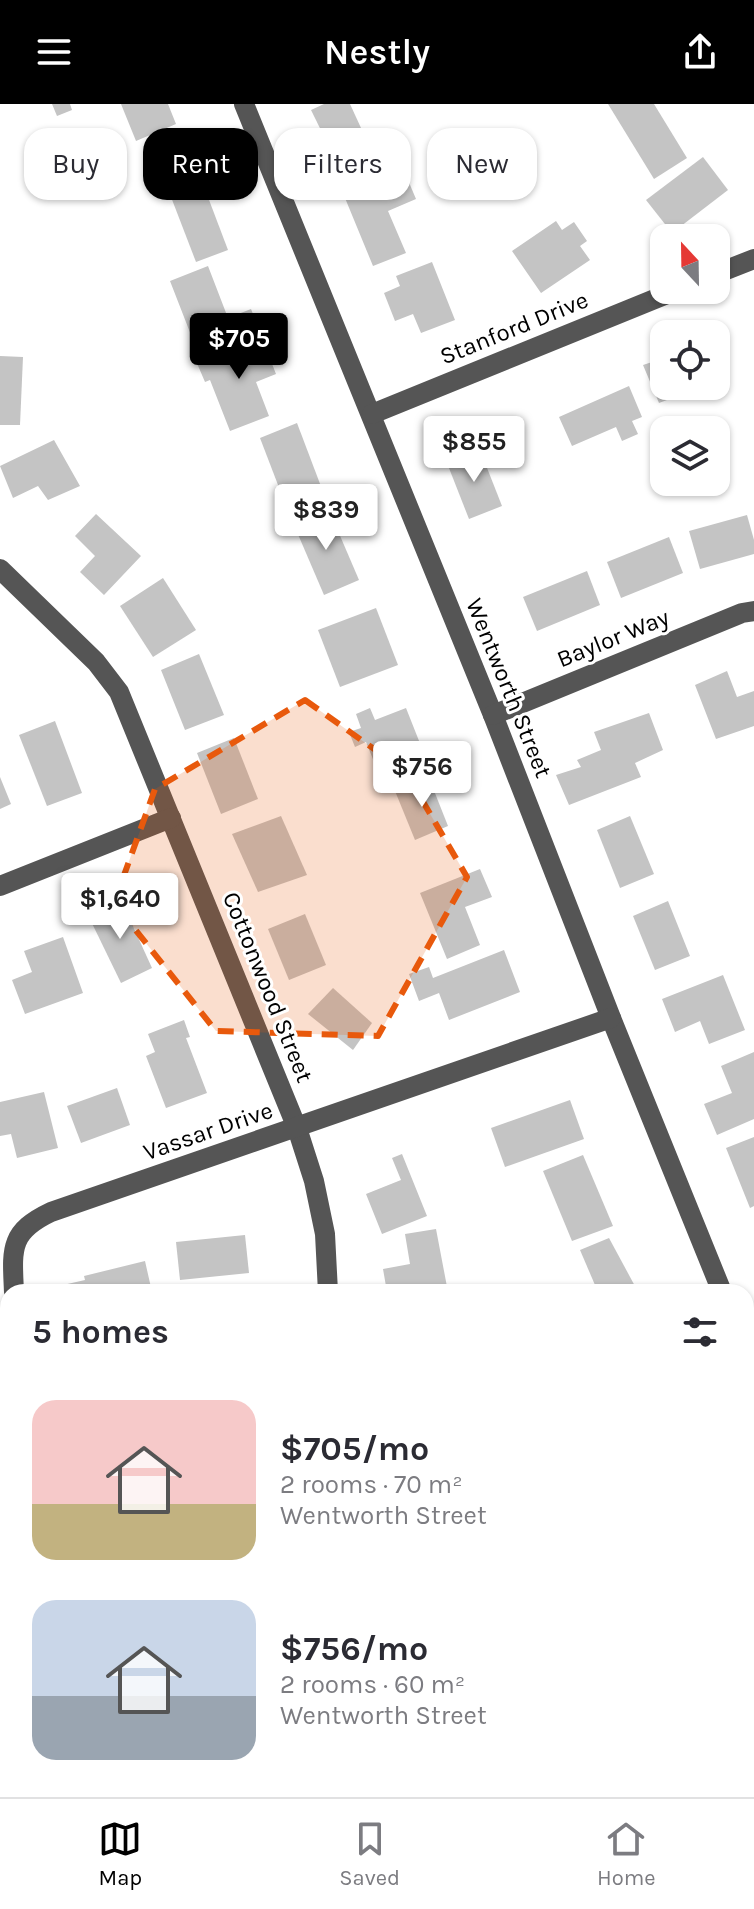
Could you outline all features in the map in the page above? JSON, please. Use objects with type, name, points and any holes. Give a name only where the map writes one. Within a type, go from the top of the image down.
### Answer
[{"type":"street","name":"Wentworth Street","points":[[244,104],[372,414],[719,1284]]},
{"type":"street","points":[[730,268],[754,259]]},
{"type":"street","name":"Stanford Drive","points":[[372,414],[650,301]]},
{"type":"street","name":"Cottonwood Street","points":[[0,569],[96,662],[119,692],[297,1128],[314,1181],[325,1234],[328,1284]]},
{"type":"street","name":"Baylor Way","points":[[493,715],[742,613],[754,611]]},
{"type":"street","points":[[0,886],[171,818]]},
{"type":"street","name":"Vassar Drive","points":[[14,1284],[16,1238],[29,1222],[51,1212],[611,1018]]},
{"type":"highlighted area","points":[[305,700],[405,771],[467,877],[378,1036],[216,1031],[114,903],[155,789]]},
{"type":"building","points":[[52,104],[70,104],[72,110],[57,116]]},
{"type":"building","points":[[121,104],[168,104],[176,124],[167,128],[143,128],[143,138],[136,141]]},
{"type":"building","points":[[324,104],[350,104],[361,128],[320,128],[311,110]]},
{"type":"building","points":[[608,104],[654,104],[687,158],[654,179]]},
{"type":"building","points":[[703,157],[728,190],[684,224],[665,224],[646,200]]},
{"type":"building","points":[[411,187],[416,199],[388,211],[406,253],[373,266],[346,200],[411,200]]},
{"type":"building","points":[[172,200],[209,200],[228,250],[196,262]]},
{"type":"building","points":[[556,221],[562,230],[574,222],[587,241],[580,246],[590,260],[541,293],[512,251]]},
{"type":"building","points":[[432,262],[455,320],[421,333],[413,314],[395,321],[384,293],[400,286],[396,276]]},
{"type":"building","points":[[208,266],[228,318],[251,309],[259,329],[229,341],[222,323],[191,335],[170,281]]},
{"type":"building","points":[[261,336],[276,374],[256,382],[269,416],[230,431],[210,380],[205,382],[196,361]]},
{"type":"building","points":[[0,356],[23,357],[20,425],[0,425]]},
{"type":"building","points":[[650,363],[650,382],[643,365]]},
{"type":"building","points":[[629,386],[642,417],[632,421],[638,434],[622,441],[616,427],[572,446],[559,417]]},
{"type":"building","points":[[297,423],[325,497],[288,511],[260,438]]},
{"type":"building","points":[[54,440],[80,486],[48,500],[38,486],[13,498],[0,466]]},
{"type":"building","points":[[480,450],[502,506],[469,519],[447,463]]},
{"type":"building","points":[[329,510],[359,580],[324,595],[294,525]]},
{"type":"building","points":[[96,514],[141,556],[104,595],[80,572],[95,556],[75,536]]},
{"type":"building","points":[[747,515],[754,540],[754,554],[700,569],[689,531]]},
{"type":"building","points":[[669,537],[683,573],[621,598],[607,562]]},
{"type":"building","points":[[587,571],[600,605],[537,631],[523,597]]},
{"type":"building","points":[[163,578],[196,630],[153,657],[120,606]]},
{"type":"building","points":[[376,608],[398,665],[340,687],[318,630]]},
{"type":"building","points":[[199,654],[224,715],[185,730],[161,670]]},
{"type":"building","points":[[727,671],[737,697],[754,691],[754,726],[716,739],[695,685]]},
{"type":"building","points":[[370,708],[375,720],[406,708],[425,756],[379,774],[366,742],[355,747],[349,732],[361,728],[356,714]]},
{"type":"building","points":[[649,713],[663,750],[635,763],[641,777],[569,805],[556,775],[581,767],[577,760],[601,750],[594,732]]},
{"type":"building","points":[[55,721],[82,793],[47,806],[19,735]]},
{"type":"building","points":[[234,738],[258,799],[221,814],[197,753]]},
{"type":"building","points":[[0,777],[11,804],[0,809]]},
{"type":"building","points":[[429,778],[448,826],[415,840],[395,791]]},
{"type":"building","points":[[281,816],[307,875],[258,892],[232,834]]},
{"type":"building","points":[[630,816],[654,874],[620,888],[597,830]]},
{"type":"building","points":[[480,869],[492,897],[465,907],[480,945],[447,959],[420,893]]},
{"type":"building","points":[[121,900],[152,968],[121,983],[87,913]]},
{"type":"building","points":[[668,901],[690,956],[655,970],[633,916]]},
{"type":"building","points":[[305,914],[326,965],[289,980],[268,929]]},
{"type":"building","points":[[63,937],[83,993],[25,1014],[12,980],[32,972],[24,951]]},
{"type":"building","points":[[504,950],[520,992],[449,1020],[439,993],[419,1001],[409,974],[429,967],[433,978]]},
{"type":"building","points":[[723,975],[745,1030],[709,1044],[700,1021],[675,1032],[662,999]]},
{"type":"building","points":[[333,988],[372,1023],[353,1050],[308,1014]]},
{"type":"building","points":[[184,1020],[190,1037],[186,1038],[207,1093],[166,1108],[146,1056],[155,1052],[148,1034]]},
{"type":"building","points":[[754,1052],[754,1119],[717,1135],[704,1104],[732,1093],[721,1066]]},
{"type":"building","points":[[117,1088],[130,1125],[81,1143],[67,1106]]},
{"type":"building","points":[[44,1092],[58,1148],[17,1158],[11,1134],[0,1136],[0,1102]]},
{"type":"building","points":[[570,1100],[584,1139],[505,1167],[491,1128]]},
{"type":"building","points":[[754,1137],[754,1206],[750,1208],[726,1148]]},
{"type":"building","points":[[402,1154],[427,1216],[382,1234],[366,1194],[401,1180],[392,1158]]},
{"type":"building","points":[[583,1155],[613,1226],[572,1241],[543,1171]]},
{"type":"building","points":[[436,1229],[446,1284],[386,1284],[383,1269],[410,1264],[405,1234]]},
{"type":"building","points":[[245,1235],[249,1273],[180,1280],[176,1242]]},
{"type":"building","points":[[609,1238],[634,1284],[595,1284],[580,1250]]},
{"type":"building","points":[[145,1261],[150,1284],[67,1284],[85,1280],[84,1276]]}]
